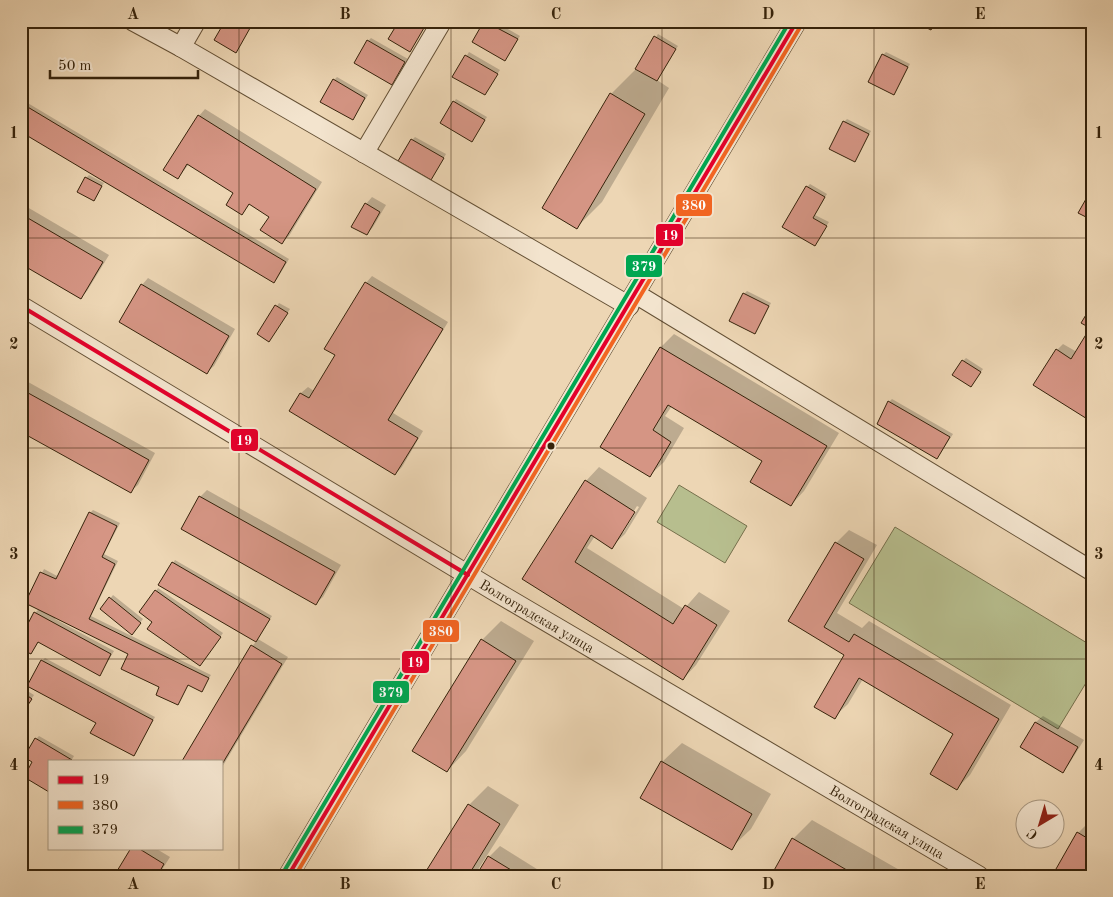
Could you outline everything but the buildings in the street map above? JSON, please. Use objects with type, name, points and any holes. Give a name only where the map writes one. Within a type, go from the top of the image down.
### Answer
[{"type":"street","points":[[133,21],[364,153],[632,300],[1092,571]]},
{"type":"street","points":[[181,47],[196,21]]},
{"type":"street","points":[[364,153],[442,21]]},
{"type":"street","points":[[288,876],[797,21]]},
{"type":"street","name":"Волгоградская улица","points":[[21,306],[468,575],[979,876]]},
{"type":"green space","points":[[679,485],[747,526],[725,563],[657,522]]},
{"type":"green space","points":[[895,527],[1092,646],[1092,673],[1058,729],[849,603]]},
{"type":"transit line","name":"379","points":[[283,873],[790,21]]},
{"type":"transit line","name":"19","points":[[288,876],[797,21]]},
{"type":"transit line","name":"380","points":[[295,876],[802,24]]},
{"type":"transit line","name":"19","points":[[21,306],[468,575]]}]
